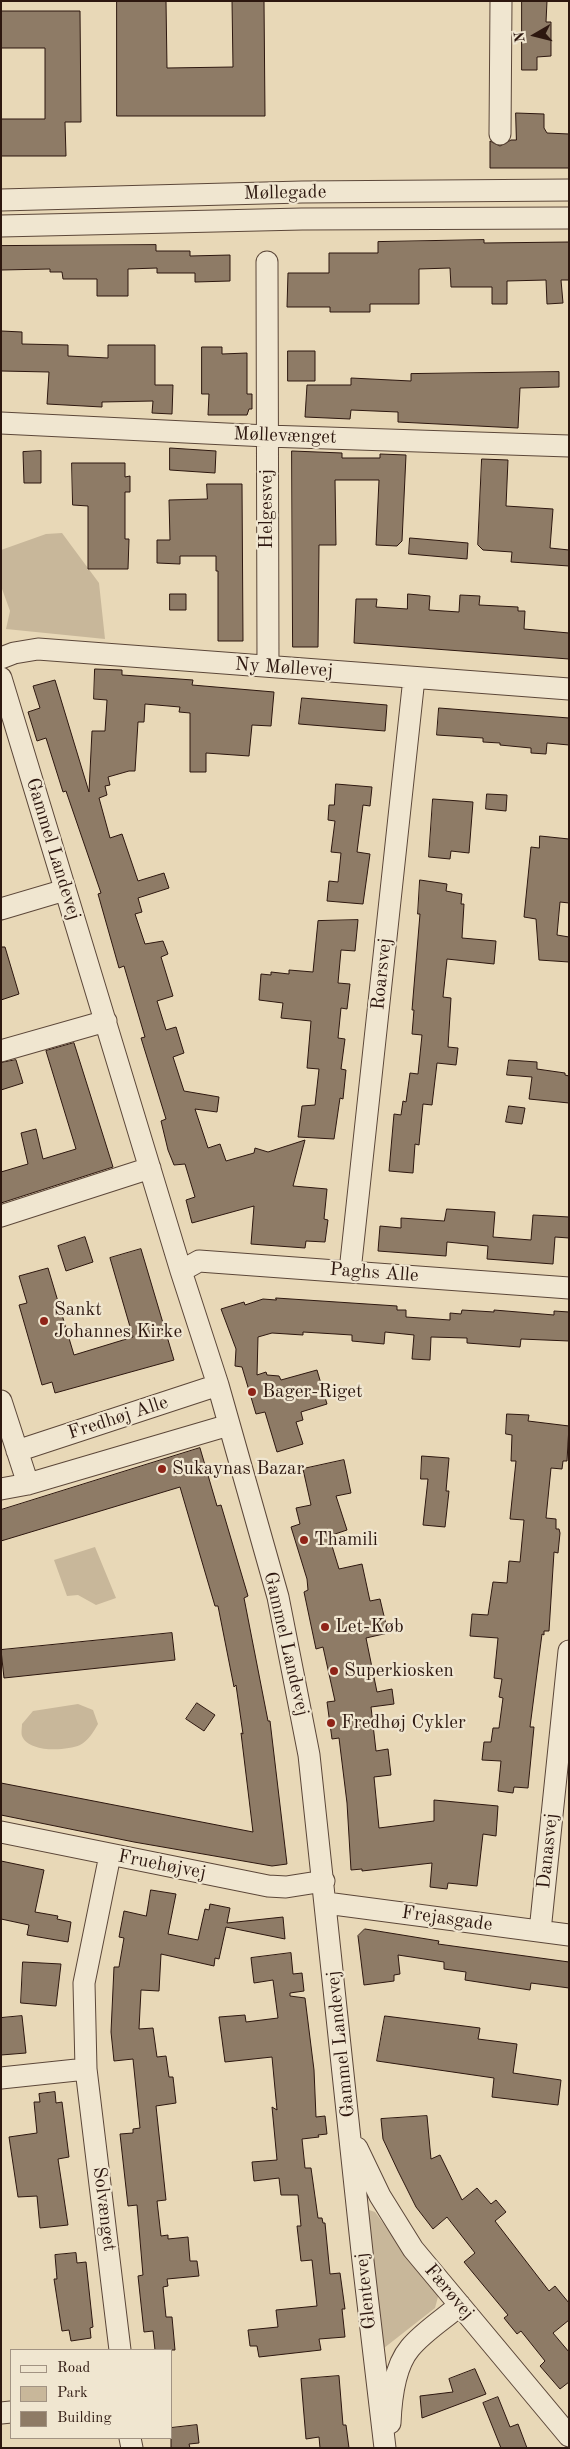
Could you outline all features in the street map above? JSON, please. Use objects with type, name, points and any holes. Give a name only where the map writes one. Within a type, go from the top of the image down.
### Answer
[{"type":"street","points":[[500,134],[501,1]]},
{"type":"street","name":"Møllegade","points":[[1,200],[302,192],[569,190]]},
{"type":"street","name":"Møllegade","points":[[1,226],[302,219],[569,218]]},
{"type":"street","name":"Helgesvej","points":[[267,262],[268,666]]},
{"type":"street","name":"Møllevænget","points":[[1,423],[267,436],[569,446]]},
{"type":"street","name":"Ny Møllevej","points":[[1,658],[14,653],[38,649],[569,690]]},
{"type":"street","name":"Gammel Landevej","points":[[1,678],[181,1271],[218,1385],[279,1606],[305,1727],[324,1881],[350,2134]]},
{"type":"street","name":"Roarsvej","points":[[350,1271],[414,678]]},
{"type":"street","points":[[1,909],[65,890]]},
{"type":"street","points":[[1,1051],[106,1021]]},
{"type":"street","points":[[1,1216],[150,1168]]},
{"type":"street","name":"Paghs Alle","points":[[181,1271],[199,1261],[569,1288]]},
{"type":"street","name":"Fredhøj Alle","points":[[17,1451],[218,1385]]},
{"type":"street","points":[[1,1401],[28,1484]]},
{"type":"street","name":"Fredhøj Alle","points":[[1,1489],[28,1484],[228,1425]]},
{"type":"street","name":"Danasvej","points":[[540,1931],[569,1651]]},
{"type":"street","name":"Fruehøjvej","points":[[1,1832],[268,1886],[286,1887],[324,1881]]},
{"type":"street","name":"Solvænget","points":[[110,1855],[84,1983],[86,2069],[120,2349]]},
{"type":"street","name":"Frejasgade","points":[[326,1903],[569,1935]]},
{"type":"street","points":[[1,2078],[86,2069]]},
{"type":"street","name":"Færøvej","points":[[350,2134],[380,2196],[412,2249],[569,2436]]},
{"type":"street","name":"Glentevej","points":[[350,2134],[371,2337],[387,2448]]},
{"type":"street","name":"Glentevej","points":[[387,2448],[390,2401],[402,2362],[409,2349],[460,2305]]},
{"type":"green space","points":[[62,533],[99,583],[105,639],[6,629],[10,611],[1,586],[1,550],[46,534]]},
{"type":"green space","points":[[95,1547],[116,1598],[96,1605],[78,1595],[67,1596],[54,1560]]},
{"type":"green space","points":[[78,1704],[93,1710],[98,1724],[93,1733],[80,1745],[66,1749],[40,1748],[26,1742],[22,1736],[22,1724],[33,1711]]},
{"type":"green space","points":[[363,2208],[375,2212],[404,2252],[439,2293],[435,2308],[384,2348],[378,2344]]},
{"type":"building","points":[[117,1],[166,1],[167,68],[233,67],[232,1],[264,1],[265,116],[117,116]]},
{"type":"building","points":[[522,1],[547,1],[546,22],[551,22],[551,56],[537,57],[537,70],[522,70]]},
{"type":"building","points":[[1,11],[80,11],[81,122],[65,122],[66,156],[1,156],[1,119],[45,119],[45,48],[1,48]]},
{"type":"building","points":[[516,113],[544,114],[544,128],[547,133],[569,134],[569,168],[490,168],[490,141],[500,146],[511,140],[516,140]]},
{"type":"building","points":[[484,240],[484,243],[569,242],[569,280],[561,280],[563,303],[547,304],[546,280],[507,281],[507,304],[492,304],[492,287],[451,287],[450,268],[419,269],[419,304],[370,304],[370,312],[330,312],[330,307],[287,307],[288,273],[329,273],[329,253],[378,253],[378,242]]},
{"type":"building","points":[[156,245],[156,251],[190,251],[190,256],[230,255],[230,281],[195,282],[195,273],[157,273],[157,268],[128,269],[128,296],[97,296],[97,279],[63,279],[62,272],[50,272],[50,269],[1,270],[1,246]]},
{"type":"building","points":[[1,331],[22,332],[22,344],[68,345],[68,356],[108,358],[108,345],[155,345],[155,385],[173,385],[172,414],[152,413],[153,401],[102,402],[102,407],[47,404],[49,372],[1,371]]},
{"type":"building","points":[[202,347],[222,347],[222,354],[247,353],[247,394],[252,394],[252,409],[249,409],[247,415],[208,415],[209,394],[202,394]]},
{"type":"building","points":[[288,351],[315,351],[315,381],[288,381]]},
{"type":"building","points":[[559,372],[559,387],[520,388],[518,428],[398,422],[398,412],[351,410],[350,419],[305,417],[307,385],[351,385],[351,378],[411,381],[411,374]]},
{"type":"building","points":[[170,448],[216,451],[215,473],[170,470]]},
{"type":"building","points":[[41,451],[41,483],[24,483],[23,452]]},
{"type":"building","points":[[292,451],[342,453],[342,458],[380,458],[380,454],[406,455],[402,541],[397,546],[376,545],[379,480],[335,480],[336,545],[319,545],[318,647],[293,647]]},
{"type":"building","points":[[482,459],[508,460],[506,506],[553,509],[550,548],[569,550],[569,566],[511,562],[512,552],[483,550],[478,545]]},
{"type":"building","points":[[72,463],[125,463],[125,477],[130,476],[130,492],[125,492],[125,539],[129,539],[128,569],[88,569],[88,506],[73,505]]},
{"type":"building","points":[[207,484],[242,484],[243,641],[218,641],[218,571],[216,571],[216,556],[180,556],[180,564],[157,563],[157,540],[170,540],[169,500],[207,499]]},
{"type":"building","points":[[410,538],[468,543],[467,559],[409,554]]},
{"type":"building","points":[[170,594],[186,594],[186,610],[170,610]]},
{"type":"building","points":[[408,594],[430,596],[429,610],[459,612],[460,595],[480,596],[479,605],[518,607],[518,611],[525,611],[524,629],[569,633],[569,659],[354,643],[356,599],[377,599],[376,607],[407,609]]},
{"type":"building","points":[[95,669],[122,670],[122,675],[193,680],[192,685],[274,692],[271,726],[252,725],[249,756],[206,753],[206,772],[190,772],[190,713],[179,712],[180,707],[145,704],[144,722],[138,722],[135,771],[108,777],[110,785],[105,786],[107,795],[99,798],[110,838],[122,834],[138,881],[164,873],[169,888],[138,898],[142,912],[135,914],[145,944],[163,941],[168,954],[161,957],[173,996],[157,1001],[166,1030],[176,1027],[184,1053],[173,1057],[184,1091],[219,1097],[217,1112],[195,1109],[208,1148],[220,1144],[226,1161],[254,1153],[255,1148],[268,1152],[305,1140],[293,1186],[327,1189],[324,1219],[328,1220],[325,1242],[306,1241],[305,1248],[251,1244],[254,1206],[192,1223],[186,1200],[195,1197],[185,1164],[174,1165],[168,1150],[161,1121],[166,1119],[141,1038],[145,1037],[124,966],[119,968],[98,894],[101,893],[66,791],[63,792],[46,738],[37,741],[28,712],[40,708],[33,686],[55,680],[89,792],[92,731],[105,731],[107,700],[94,699]]},
{"type":"building","points":[[302,698],[387,705],[385,731],[299,724]]},
{"type":"building","points":[[439,708],[569,718],[569,745],[547,743],[546,754],[531,753],[531,748],[483,742],[483,738],[437,735]]},
{"type":"building","points":[[336,784],[372,787],[370,806],[363,805],[357,852],[370,854],[363,904],[327,901],[329,881],[338,882],[341,853],[331,852],[335,821],[328,820],[329,805],[334,805]]},
{"type":"building","points":[[487,794],[507,795],[506,811],[486,809]]},
{"type":"building","points":[[433,799],[473,802],[469,853],[451,851],[450,859],[429,857]]},
{"type":"building","points":[[540,836],[569,839],[569,903],[560,902],[557,935],[569,937],[569,962],[539,960],[536,919],[524,917],[531,847],[539,848]]},
{"type":"building","points":[[420,880],[447,884],[446,891],[462,894],[461,904],[464,904],[462,938],[496,941],[494,964],[447,959],[443,997],[451,998],[448,1047],[458,1048],[456,1065],[437,1063],[432,1105],[423,1104],[419,1145],[415,1144],[413,1173],[389,1171],[394,1114],[401,1115],[403,1101],[406,1102],[410,1073],[418,1074],[422,1035],[412,1034],[414,1010],[412,1010],[420,914],[418,914]]},
{"type":"building","points":[[358,920],[355,951],[341,950],[338,983],[350,984],[347,1009],[341,1008],[338,1038],[345,1039],[341,1069],[346,1070],[343,1099],[340,1098],[334,1139],[298,1137],[302,1106],[315,1105],[319,1069],[307,1068],[311,1021],[281,1018],[283,1003],[259,1000],[261,974],[271,975],[271,972],[289,974],[289,970],[313,972],[318,921]]},
{"type":"building","points":[[1,947],[5,947],[19,994],[1,1000]]},
{"type":"building","points":[[74,1043],[113,1167],[1,1203],[1,1172],[28,1164],[21,1133],[36,1129],[43,1159],[76,1149],[46,1051]]},
{"type":"building","points":[[16,1060],[23,1083],[1,1090],[1,1063]]},
{"type":"building","points":[[509,1060],[537,1062],[537,1069],[565,1073],[565,1075],[569,1076],[569,1103],[529,1099],[532,1077],[507,1075]]},
{"type":"building","points":[[509,1106],[525,1108],[522,1124],[506,1122]]},
{"type":"building","points":[[447,1209],[495,1212],[493,1237],[531,1240],[533,1215],[569,1217],[569,1238],[555,1237],[553,1264],[487,1259],[488,1246],[447,1242],[446,1256],[378,1251],[380,1226],[401,1228],[401,1218],[444,1221]]},
{"type":"building","points":[[85,1237],[93,1262],[66,1271],[58,1246]]},
{"type":"building","name":"Sankt Johannes Kirke","points":[[141,1249],[174,1360],[55,1393],[52,1382],[42,1385],[19,1305],[27,1303],[19,1276],[48,1268],[74,1355],[133,1337],[110,1258]]},
{"type":"building","points":[[276,1298],[397,1306],[397,1310],[406,1310],[406,1317],[450,1320],[450,1313],[461,1314],[462,1310],[494,1312],[494,1310],[554,1315],[554,1311],[569,1312],[569,1341],[521,1339],[520,1347],[467,1343],[467,1338],[431,1337],[430,1360],[412,1359],[414,1335],[385,1332],[384,1344],[352,1341],[352,1335],[303,1332],[303,1335],[272,1333],[258,1337],[257,1375],[266,1372],[267,1375],[279,1376],[281,1380],[317,1370],[327,1404],[301,1412],[303,1420],[296,1422],[303,1444],[277,1452],[265,1412],[256,1414],[242,1367],[235,1366],[236,1349],[221,1309],[244,1302],[245,1305],[263,1299],[276,1300]]},
{"type":"building","points":[[507,1414],[529,1415],[528,1421],[569,1426],[567,1461],[563,1461],[562,1469],[551,1468],[546,1518],[556,1519],[556,1529],[559,1529],[560,1533],[558,1553],[554,1552],[549,1631],[544,1631],[544,1635],[542,1634],[530,1727],[534,1727],[528,1788],[514,1787],[513,1793],[498,1791],[501,1761],[482,1760],[484,1742],[491,1742],[493,1728],[499,1728],[503,1698],[499,1697],[502,1679],[494,1678],[498,1638],[470,1636],[472,1614],[488,1615],[493,1582],[507,1583],[509,1561],[520,1562],[524,1520],[510,1519],[516,1461],[511,1461],[512,1435],[506,1434]]},
{"type":"building","points":[[200,1448],[217,1506],[221,1505],[248,1596],[244,1598],[268,1721],[270,1721],[287,1864],[272,1866],[134,1842],[1,1815],[1,1783],[253,1832],[236,1685],[234,1687],[218,1606],[215,1606],[180,1487],[1,1541],[1,1510]]},
{"type":"building","points":[[422,1456],[449,1458],[446,1491],[449,1491],[445,1527],[423,1525],[428,1479],[421,1479]]},
{"type":"building","points":[[344,1460],[351,1493],[336,1496],[347,1530],[329,1536],[339,1569],[362,1564],[370,1601],[380,1599],[388,1633],[366,1638],[377,1692],[392,1689],[394,1704],[371,1707],[376,1751],[388,1749],[391,1775],[374,1777],[379,1828],[434,1821],[434,1800],[498,1806],[496,1836],[483,1834],[477,1886],[448,1883],[447,1889],[430,1887],[432,1863],[362,1871],[362,1869],[351,1870],[347,1803],[339,1738],[332,1739],[327,1702],[335,1701],[323,1647],[316,1649],[304,1592],[308,1590],[307,1579],[291,1527],[300,1524],[296,1508],[311,1505],[303,1469]]},
{"type":"building","points":[[172,1633],[175,1660],[4,1678],[1,1650]]},
{"type":"building","points":[[197,1703],[215,1715],[204,1731],[186,1719]]},
{"type":"building","points":[[1,1861],[44,1870],[35,1912],[58,1916],[57,1919],[71,1922],[68,1942],[27,1935],[29,1925],[1,1919]]},
{"type":"building","points":[[151,1890],[176,1894],[168,1934],[198,1940],[205,1909],[209,1910],[210,1904],[230,1908],[227,1923],[283,1917],[285,1939],[226,1927],[219,1959],[215,1958],[214,1966],[161,1954],[159,1991],[141,1990],[139,2029],[153,2028],[157,2057],[166,2056],[169,2077],[173,2077],[176,2103],[156,2106],[166,2200],[157,2201],[161,2236],[168,2235],[168,2239],[188,2237],[190,2261],[197,2261],[199,2276],[167,2279],[168,2286],[163,2287],[166,2317],[172,2317],[175,2350],[155,2349],[153,2331],[144,2332],[138,2276],[143,2275],[137,2205],[128,2206],[120,2134],[133,2133],[133,2129],[140,2128],[133,2059],[114,2061],[111,2032],[114,1967],[119,1967],[124,1938],[119,1937],[124,1911],[146,1916]]},
{"type":"building","points":[[365,1929],[439,1941],[438,1944],[569,1962],[569,1988],[531,1983],[530,1990],[465,1980],[466,1972],[444,1969],[444,1962],[398,1955],[400,1974],[394,1975],[394,1981],[364,1985],[358,1936]]},
{"type":"building","points":[[291,1953],[293,1974],[302,1973],[304,1991],[290,1993],[290,1996],[305,1998],[314,2070],[316,2117],[325,2116],[327,2134],[302,2139],[305,2168],[311,2168],[318,2218],[322,2218],[323,2223],[325,2223],[330,2274],[340,2273],[345,2309],[342,2309],[345,2337],[319,2339],[321,2350],[259,2357],[257,2346],[250,2346],[248,2330],[278,2327],[276,2310],[317,2306],[312,2260],[301,2261],[297,2226],[301,2226],[298,2195],[281,2195],[279,2178],[254,2181],[252,2162],[277,2160],[272,2107],[277,2110],[272,2057],[225,2062],[219,2017],[245,2015],[246,2022],[278,2018],[273,1980],[254,1983],[251,1958]]},
{"type":"building","points":[[23,1962],[61,1964],[56,2006],[21,2003]]},
{"type":"building","points":[[22,2016],[26,2053],[1,2055],[1,2018]]},
{"type":"building","points":[[385,2016],[480,2028],[478,2039],[517,2044],[513,2073],[561,2080],[558,2105],[492,2097],[494,2078],[377,2061]]},
{"type":"building","points":[[55,2092],[56,2103],[62,2102],[69,2157],[58,2159],[68,2225],[40,2228],[37,2196],[18,2197],[9,2137],[37,2133],[34,2102],[40,2102],[39,2094]]},
{"type":"building","points":[[427,2116],[431,2159],[440,2155],[462,2200],[477,2188],[491,2204],[496,2200],[506,2212],[495,2221],[549,2291],[555,2286],[569,2303],[569,2320],[553,2333],[569,2352],[569,2382],[560,2389],[540,2366],[545,2361],[521,2331],[517,2334],[504,2318],[508,2315],[464,2262],[475,2253],[447,2217],[433,2229],[416,2207],[398,2171],[383,2139],[381,2119]]},
{"type":"building","points":[[76,2253],[77,2263],[86,2262],[93,2327],[90,2328],[91,2338],[71,2341],[69,2330],[62,2331],[54,2279],[57,2279],[55,2255]]},
{"type":"building","points":[[475,2369],[486,2394],[422,2418],[420,2396],[453,2392],[449,2379]]},
{"type":"building","points":[[339,2376],[343,2425],[346,2425],[349,2448],[320,2448],[319,2437],[306,2439],[301,2379]]},
{"type":"building","points":[[498,2397],[510,2427],[518,2424],[527,2448],[501,2448],[483,2403]]},
{"type":"building","points":[[197,2425],[199,2443],[189,2444],[190,2448],[171,2448],[172,2428]]},
{"type":"place","name":"Sankt Johannes Kirke","points":[[44,1321]]},
{"type":"place","name":"Bager-Riget","points":[[252,1392]]},
{"type":"place","name":"Sukaynas Bazar","points":[[162,1469]]},
{"type":"place","name":"Thamili","points":[[304,1540]]},
{"type":"place","name":"Let-Køb","points":[[325,1627]]},
{"type":"place","name":"Superkiosken","points":[[334,1671]]},
{"type":"place","name":"Fredhøj Cykler","points":[[331,1723]]}]
